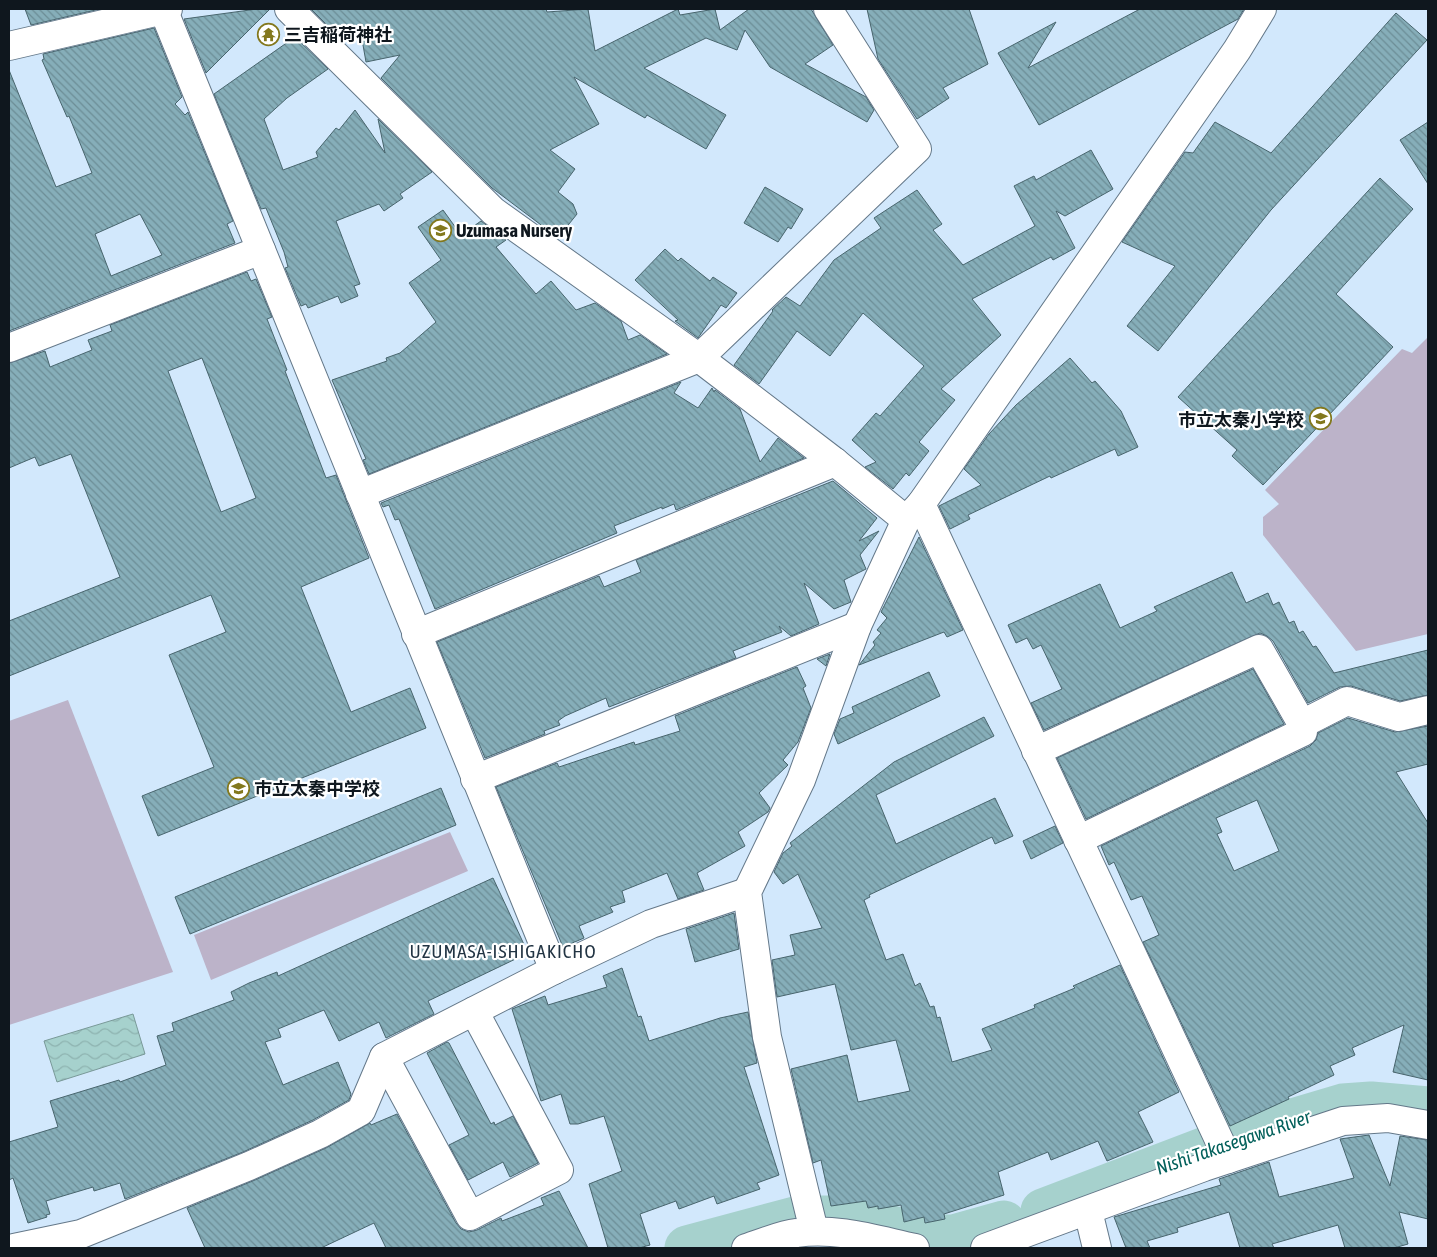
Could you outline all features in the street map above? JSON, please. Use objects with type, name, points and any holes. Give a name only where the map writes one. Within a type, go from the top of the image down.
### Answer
[{"type":"street","points":[[9,46],[165,9],[416,634],[554,970]]},
{"type":"street","points":[[289,9],[493,211],[699,358],[835,462],[913,512],[1036,751],[1228,1159]]},
{"type":"street","points":[[360,494],[699,358],[917,149],[828,9]]},
{"type":"street","points":[[812,1221],[767,1037],[747,892],[801,780],[856,626],[913,512],[1237,50],[1262,9]]},
{"type":"street","points":[[9,348],[261,250]]},
{"type":"street","points":[[416,634],[835,462]]},
{"type":"street","points":[[475,779],[856,626]]},
{"type":"street","points":[[1036,751],[1259,649],[1302,724],[1302,732],[1078,840]]},
{"type":"street","points":[[1302,724],[1347,701],[1399,717],[1428,710]]},
{"type":"street","points":[[14,1248],[81,1234],[249,1166],[320,1134],[361,1111],[384,1057],[554,970],[651,924],[747,892]]},
{"type":"street","points":[[384,1057],[470,1216],[559,1170],[474,1011]]},
{"type":"street","points":[[985,1248],[1228,1159],[1343,1121],[1388,1118],[1428,1125]]},
{"type":"street","points":[[1088,1211],[1097,1248]]},
{"type":"street","points":[[746,1248],[795,1233],[812,1221]]},
{"type":"street","points":[[812,1221],[862,1236],[914,1248]]},
{"type":"shaded area","points":[[1428,337],[1428,634],[1356,651],[1263,535],[1263,517],[1279,504],[1265,490],[1402,349],[1412,353]]},
{"type":"shaded area","points":[[68,700],[173,972],[9,1025],[9,721]]},
{"type":"shaded area","points":[[450,832],[468,871],[211,980],[194,935]]},
{"type":"water","points":[[133,1014],[145,1054],[57,1082],[44,1041]]},
{"type":"building","points":[[25,9],[100,9],[31,25]]},
{"type":"building","points":[[257,9],[270,9],[206,73],[184,19]]},
{"type":"building","points":[[311,9],[546,9],[547,12],[588,9],[595,51],[678,9],[680,15],[715,9],[720,30],[749,9],[811,9],[833,45],[805,64],[866,97],[874,110],[867,122],[770,67],[745,30],[737,50],[706,38],[644,68],[726,115],[706,149],[647,115],[645,118],[574,77],[599,124],[550,150],[575,169],[558,192],[573,204],[577,214],[561,234],[553,234],[492,188],[381,78],[400,55],[366,62],[363,45],[355,34],[339,37]]},
{"type":"building","points":[[867,9],[969,9],[988,64],[943,88],[949,98],[917,119],[878,59]]},
{"type":"building","points":[[1140,9],[1244,9],[1238,19],[1039,125],[998,53],[1056,22],[1028,68]]},
{"type":"building","points":[[1396,13],[1427,40],[1271,210],[1158,351],[1127,326],[1175,266],[1122,242],[1185,152],[1193,153],[1215,122],[1271,153]]},
{"type":"building","points":[[154,28],[182,97],[175,104],[185,115],[188,112],[233,221],[227,224],[235,243],[9,331],[9,70],[56,187],[92,173],[69,116],[67,117],[42,60],[44,59],[43,54]],"holes":[[[140,214],[162,255],[111,276],[95,234]]]},
{"type":"building","points":[[295,37],[328,69],[287,98],[264,119],[283,170],[318,157],[316,152],[336,128],[339,130],[355,110],[385,153],[378,119],[432,172],[400,194],[403,198],[384,211],[379,204],[336,221],[360,284],[354,286],[358,296],[341,303],[338,296],[308,308],[306,304],[301,306],[285,268],[288,267],[284,252],[266,208],[261,209],[214,94]]},
{"type":"building","points":[[1428,122],[1428,184],[1400,140]]},
{"type":"building","points":[[1091,150],[1113,189],[1065,216],[1056,211],[1075,248],[1053,260],[1051,257],[972,299],[1001,335],[941,389],[955,400],[919,442],[929,451],[909,476],[906,473],[893,489],[865,467],[876,462],[852,440],[876,413],[880,416],[924,366],[863,313],[830,356],[797,331],[759,384],[734,365],[772,310],[786,297],[800,306],[834,260],[881,228],[874,218],[917,190],[942,224],[933,230],[963,265],[1035,226],[1014,186],[1034,176],[1036,180]]},
{"type":"building","points":[[1380,178],[1413,209],[1336,294],[1393,347],[1263,485],[1232,456],[1237,450],[1178,397]]},
{"type":"building","points":[[765,187],[803,209],[791,229],[788,227],[778,242],[744,223]]},
{"type":"building","points":[[443,210],[461,235],[481,221],[506,240],[496,247],[536,294],[551,281],[576,310],[595,303],[621,321],[628,340],[640,335],[667,354],[369,474],[363,460],[366,459],[332,380],[387,361],[386,358],[400,353],[436,322],[409,283],[441,260],[418,227]]},
{"type":"building","points":[[665,249],[678,261],[681,258],[710,281],[713,277],[737,293],[726,308],[721,305],[698,338],[675,321],[678,320],[635,280]]},
{"type":"building","points":[[247,272],[251,281],[256,279],[272,317],[267,319],[287,370],[285,371],[326,478],[336,475],[369,558],[301,587],[351,712],[410,688],[426,728],[158,836],[142,796],[214,767],[169,655],[226,632],[211,595],[9,676],[9,621],[120,577],[71,454],[39,466],[35,457],[9,468],[9,363],[45,351],[50,367],[92,350],[88,340],[112,331],[110,325]],"holes":[[[202,358],[256,498],[221,512],[168,371]]]},
{"type":"building","points":[[1070,358],[1092,383],[1095,381],[1121,411],[1138,447],[1118,456],[1115,449],[1051,478],[1050,476],[968,515],[970,519],[950,529],[939,506],[981,485],[964,469],[989,434],[1016,405]]},
{"type":"building","points":[[681,382],[674,393],[698,408],[712,388],[714,392],[715,390],[740,409],[760,462],[778,438],[804,458],[676,510],[674,504],[662,509],[662,507],[614,526],[617,533],[435,609],[399,519],[395,520],[389,505],[383,507],[381,503]]},
{"type":"building","points":[[833,481],[877,518],[859,541],[879,531],[860,555],[866,569],[844,580],[851,602],[834,609],[804,583],[819,624],[791,636],[779,626],[782,632],[733,651],[736,658],[609,707],[606,698],[565,716],[558,721],[560,725],[544,731],[545,734],[485,758],[437,642],[599,576],[604,587],[641,572],[636,560]]},
{"type":"building","points":[[919,537],[963,630],[947,637],[944,632],[859,665],[875,645],[873,642],[881,633],[877,630],[887,618],[881,612]]},
{"type":"building","points":[[1232,572],[1246,603],[1268,593],[1273,605],[1279,602],[1289,623],[1294,621],[1299,633],[1303,631],[1313,647],[1316,646],[1334,673],[1428,650],[1428,695],[1400,701],[1351,686],[1340,687],[1308,703],[1273,641],[1260,633],[1044,730],[1031,703],[1062,689],[1041,645],[1033,649],[1027,638],[1016,643],[1008,625],[1100,584],[1120,628],[1157,611],[1154,607]]},
{"type":"building","points":[[830,654],[826,666],[817,659]]},
{"type":"building","points":[[797,667],[806,686],[803,688],[811,708],[798,742],[783,760],[788,765],[759,793],[770,808],[768,812],[738,832],[745,846],[697,873],[704,890],[678,899],[667,873],[622,891],[625,902],[610,907],[613,912],[579,926],[584,938],[563,947],[496,787],[557,763],[559,767],[634,742],[635,745],[680,731],[675,716]]},
{"type":"building","points":[[1253,669],[1284,724],[1086,819],[1057,758]]},
{"type":"building","points":[[929,672],[940,696],[838,744],[834,734],[840,719],[854,713],[852,707]]},
{"type":"building","points":[[984,717],[994,736],[876,795],[896,844],[995,798],[1013,836],[995,844],[992,837],[869,895],[870,897],[864,900],[886,960],[903,954],[915,986],[920,983],[930,1007],[934,1006],[937,1018],[940,1017],[952,1062],[992,1050],[982,1029],[1035,1008],[1034,1005],[1075,988],[1073,986],[1120,965],[1179,1092],[1138,1112],[1153,1142],[1107,1161],[1098,1141],[1051,1160],[1048,1152],[998,1172],[1004,1195],[944,1214],[945,1219],[925,1223],[924,1217],[904,1222],[901,1205],[878,1209],[878,1206],[868,1208],[866,1201],[831,1206],[821,1160],[813,1163],[791,1069],[847,1055],[858,1102],[910,1091],[896,1040],[851,1050],[835,984],[777,997],[772,960],[795,955],[790,935],[822,928],[798,874],[783,884],[774,872],[783,853],[792,846],[790,843],[894,762]]},
{"type":"building","points":[[1348,718],[1395,732],[1428,726],[1428,764],[1396,772],[1428,823],[1428,1080],[1393,1072],[1404,1025],[1352,1048],[1355,1055],[1330,1066],[1334,1075],[1288,1097],[1289,1099],[1230,1126],[1143,942],[1159,935],[1142,896],[1131,900],[1114,862],[1109,865],[1101,846],[1310,746],[1316,740],[1318,733]],"holes":[[[1257,800],[1279,851],[1234,871],[1217,834],[1222,832],[1216,818]]]},
{"type":"building","points":[[441,788],[456,825],[190,934],[175,897]]},
{"type":"building","points":[[1055,826],[1063,843],[1031,859],[1023,841]]},
{"type":"building","points":[[493,878],[528,953],[428,1001],[434,1014],[386,1038],[379,1022],[339,1041],[324,1010],[278,1029],[281,1037],[265,1042],[283,1085],[338,1062],[351,1094],[349,1100],[313,1120],[243,1152],[125,1199],[120,1183],[94,1191],[93,1187],[46,1201],[50,1214],[46,1215],[47,1217],[28,1223],[13,1178],[9,1180],[9,1142],[58,1127],[50,1101],[119,1080],[120,1082],[166,1065],[157,1036],[174,1031],[172,1023],[234,1000],[231,992],[249,983],[277,972],[278,976]]},
{"type":"building","points":[[734,913],[739,949],[695,962],[686,929]]},
{"type":"building","points":[[622,968],[638,1017],[641,1016],[649,1041],[720,1018],[748,1012],[757,1063],[744,1067],[779,1175],[757,1183],[760,1189],[717,1204],[714,1196],[679,1209],[676,1201],[640,1214],[650,1245],[639,1248],[608,1248],[589,1184],[622,1171],[604,1116],[578,1124],[570,1124],[561,1094],[541,1101],[512,1009],[545,996],[548,1005],[607,987],[603,976]]},
{"type":"building","points":[[447,1042],[491,1124],[494,1122],[495,1125],[513,1116],[538,1163],[510,1177],[503,1162],[468,1180],[449,1145],[469,1135],[427,1053]]},
{"type":"building","points":[[397,1114],[461,1229],[469,1232],[477,1230],[501,1218],[502,1221],[544,1205],[541,1198],[559,1191],[588,1248],[386,1248],[374,1223],[321,1248],[205,1248],[187,1208],[326,1148],[370,1123],[371,1125]]},
{"type":"building","points":[[1369,1135],[1390,1186],[1400,1136],[1428,1140],[1428,1219],[1399,1212],[1408,1244],[1394,1248],[1345,1248],[1338,1225],[1272,1244],[1274,1248],[1240,1248],[1229,1212],[1177,1228],[1178,1232],[1147,1241],[1150,1248],[1126,1248],[1114,1217],[1221,1185],[1219,1179],[1269,1162],[1279,1197],[1354,1178],[1340,1139]]},
{"type":"waterway","name":"Nishi Takasegawa River","points":[[1043,1211],[1232,1139],[1343,1106],[1371,1104],[1428,1109]]},
{"type":"waterway","name":"Nishi Takasegawa River","points":[[687,1248],[799,1218],[846,1218],[932,1237],[954,1237],[1004,1223]]},
{"type":"place","name":"三吉稲荷神社","points":[[268,34]]},
{"type":"place","name":"Uzumasa Nursery","points":[[440,230]]},
{"type":"place","name":"市立太秦小学校","points":[[1320,419]]},
{"type":"place","name":"市立太秦中学校","points":[[238,788]]},
{"type":"district","name":"UZUMASA-ISHIGAKICHO","points":[[503,951]]}]
